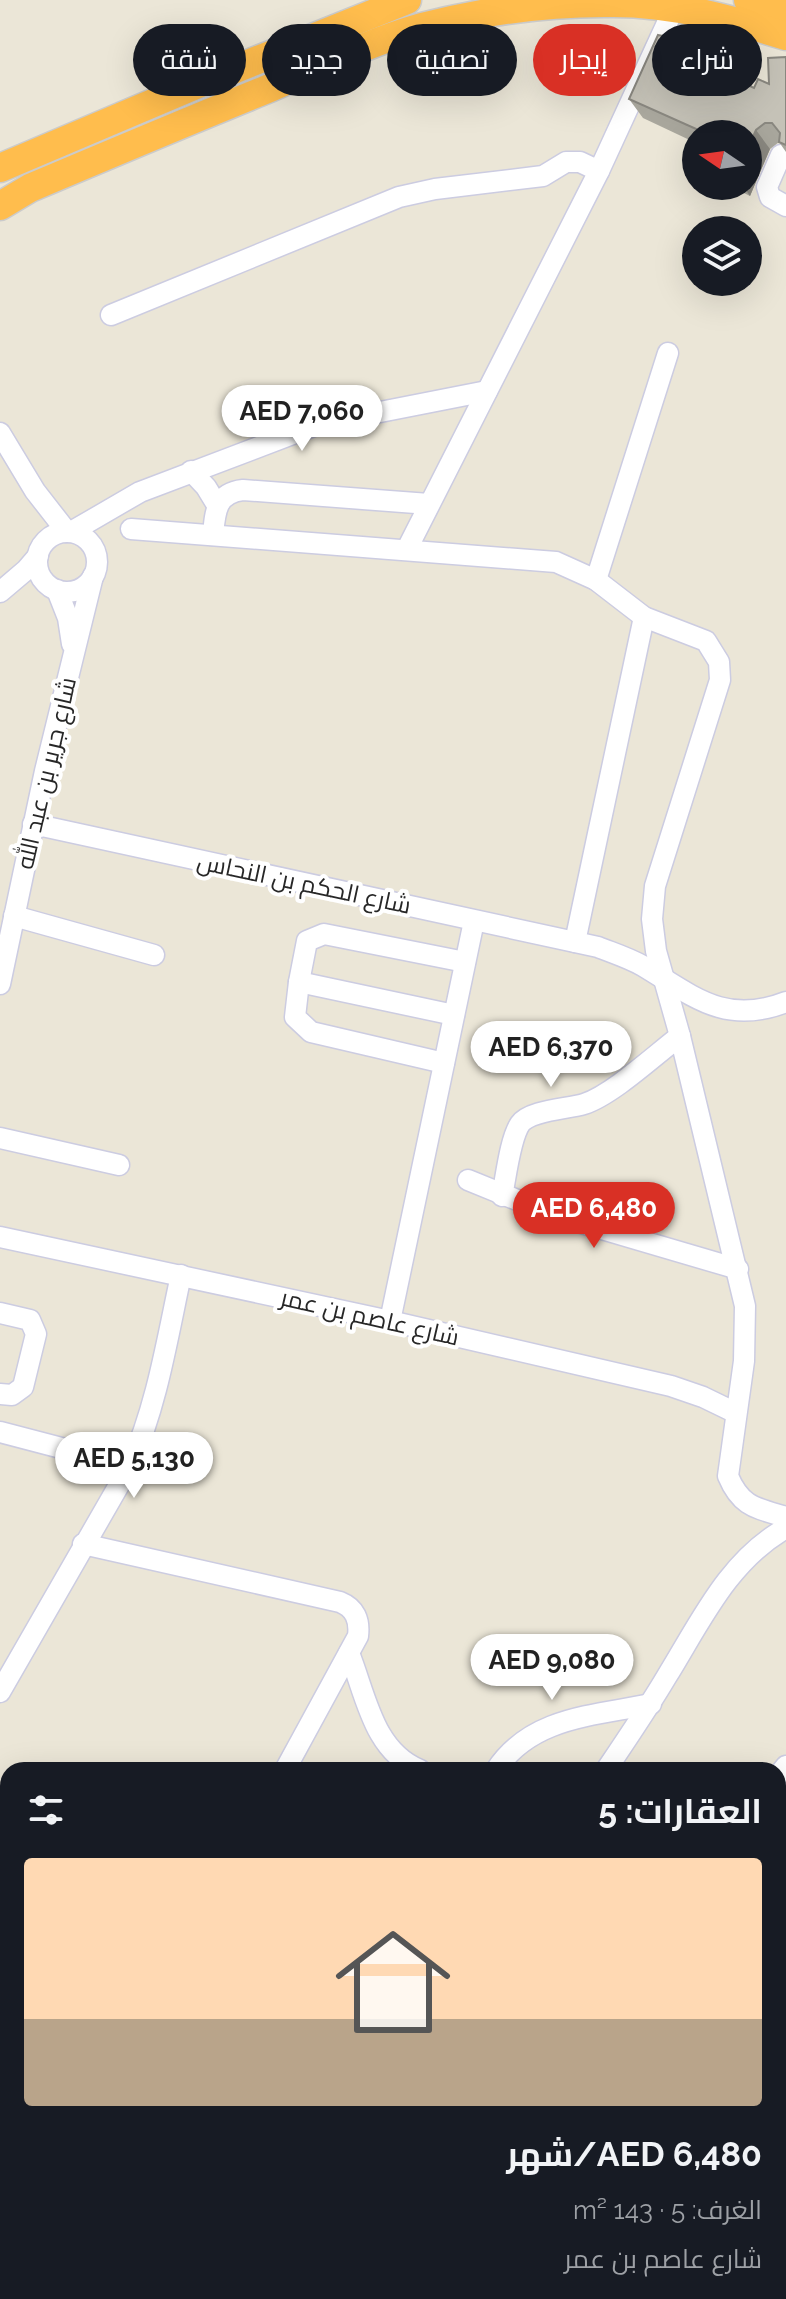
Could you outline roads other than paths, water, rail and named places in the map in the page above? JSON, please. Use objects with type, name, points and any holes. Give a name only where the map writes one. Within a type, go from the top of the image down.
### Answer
[{"type":"highway","points":[[0,168],[407,0]]},
{"type":"highway","points":[[748,0],[786,13]]},
{"type":"highway","points":[[0,206],[58,176],[420,28],[487,13],[558,4],[616,3],[674,8],[735,20],[786,36]]},
{"type":"street","points":[[407,549],[599,171],[674,8]]},
{"type":"street","points":[[781,155],[768,181],[767,192],[775,201],[786,206]]},
{"type":"street","points":[[111,315],[399,197],[435,189],[532,179],[566,162],[580,162],[599,171]]},
{"type":"street","points":[[596,580],[668,353]]},
{"type":"street","points":[[0,592],[20,576],[49,538],[69,532],[140,492],[215,461],[319,424],[487,391]]},
{"type":"street","points":[[0,433],[35,491],[69,532],[85,538],[94,550],[97,558],[93,576],[78,589],[67,592],[52,587],[41,577],[42,526],[35,491]]},
{"type":"street","points":[[213,535],[225,498],[215,461]]},
{"type":"street","points":[[191,471],[206,487],[225,498]]},
{"type":"street","points":[[225,498],[243,490],[429,504]]},
{"type":"street","points":[[94,550],[114,508]]},
{"type":"street","points":[[131,529],[540,559],[571,567],[596,580],[644,617],[706,641],[716,655],[720,680],[655,886],[653,935],[738,1269],[746,1325],[728,1476],[734,1491],[743,1501],[786,1517]]},
{"type":"street","name":"شارع جرير بن عبد الله","points":[[0,984],[33,824],[93,576]]},
{"type":"street","points":[[0,592],[52,587]]},
{"type":"street","name":"شارع جرير بن عبد الله","points":[[52,587],[68,618],[72,656]]},
{"type":"street","points":[[575,942],[644,617]]},
{"type":"street","name":"شارع الحكم بن النحاس","points":[[33,824],[575,942],[620,955],[690,997],[722,1008],[755,1010],[786,1002]]},
{"type":"street","points":[[14,916],[154,955]]},
{"type":"street","points":[[390,1321],[474,921]]},
{"type":"street","points":[[444,1063],[311,1032],[295,1017],[307,941],[324,934],[465,962]]},
{"type":"street","points":[[299,982],[454,1015]]},
{"type":"street","points":[[502,1196],[522,1121],[534,1115],[588,1103],[680,1036]]},
{"type":"street","points":[[0,1138],[119,1165]]},
{"type":"street","points":[[468,1180],[554,1215],[738,1269]]},
{"type":"street","name":"شارع عاصم بن عمر","points":[[0,1237],[390,1321],[671,1386],[736,1413]]},
{"type":"street","points":[[0,1692],[130,1466],[151,1412],[181,1275]]},
{"type":"street","points":[[0,1313],[30,1320],[36,1334],[23,1387],[12,1395],[0,1394]]},
{"type":"street","points":[[0,1432],[130,1466]]},
{"type":"street","points":[[611,1762],[651,1704],[723,1585],[750,1553],[786,1528]]},
{"type":"street","points":[[83,1544],[347,1605],[355,1613],[359,1628],[349,1653],[289,1762]]},
{"type":"street","points":[[349,1653],[380,1734],[406,1762]]},
{"type":"street","points":[[502,1762],[517,1744],[533,1733],[565,1721],[651,1704]]}]
